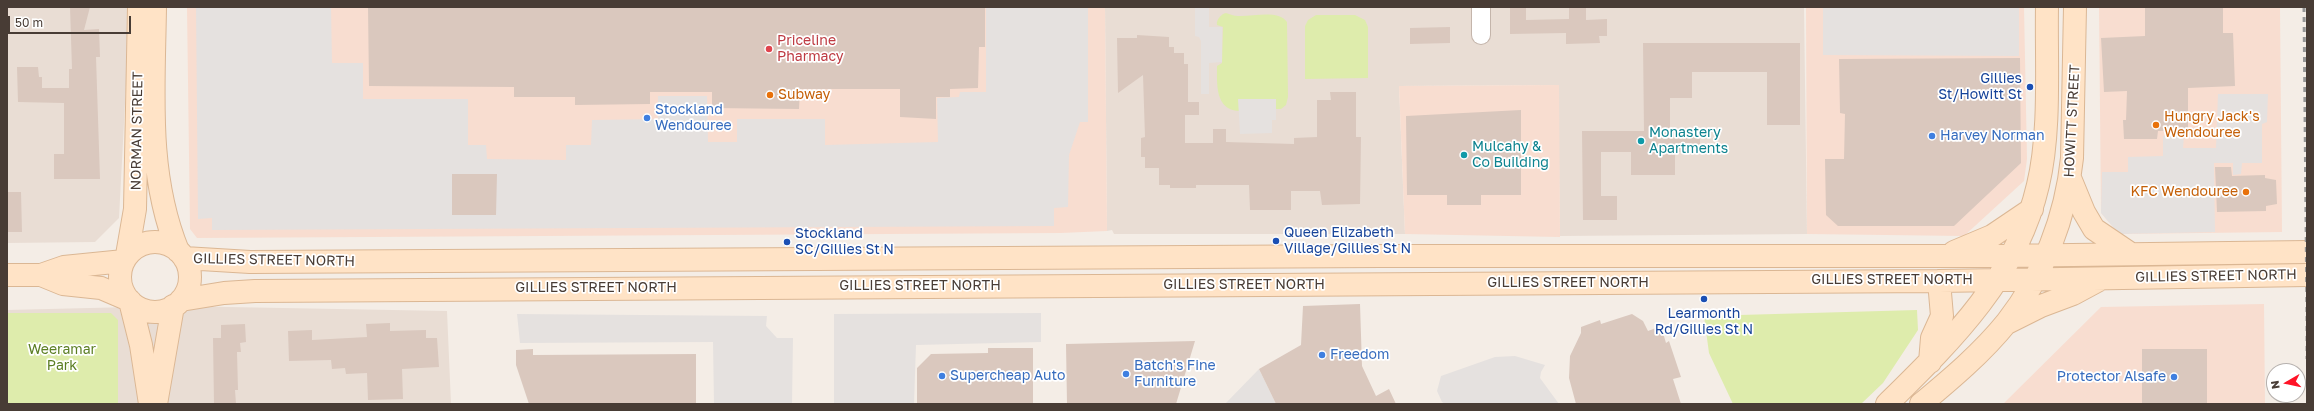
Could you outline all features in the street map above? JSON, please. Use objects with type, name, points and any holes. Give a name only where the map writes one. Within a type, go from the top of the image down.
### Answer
[{"type":"main road","name":"NORMAN STREET","points":[[126,258],[136,209],[139,7]]},
{"type":"main road","name":"NORMAN STREET","points":[[155,7],[153,121],[157,178],[169,229],[181,254]]},
{"type":"main road","name":"HOWITT STREET","points":[[1887,404],[1959,331],[1999,280],[2013,256],[2032,209],[2042,162],[2046,97],[2047,7]]},
{"type":"main road","name":"HOWITT STREET","points":[[2006,323],[2034,279],[2047,255],[2061,213],[2070,178],[2075,7]]},
{"type":"main road","points":[[2070,178],[2084,212],[2094,229],[2131,254]]},
{"type":"main road","points":[[1943,256],[1992,236],[2032,209]]},
{"type":"main road","points":[[150,404],[141,346],[129,301],[120,281],[126,258],[136,248],[146,243],[157,242],[168,245],[181,254],[189,269],[190,280],[187,290],[177,303],[156,404]]},
{"type":"main road","name":"GILLIES STREET NORTH","points":[[181,254],[250,262],[1086,257],[2013,256],[2307,252]]},
{"type":"main road","points":[[1086,257],[1086,286]]},
{"type":"main road","points":[[7,275],[41,274],[64,267],[126,258]]},
{"type":"main road","points":[[527,260],[527,288]]},
{"type":"main road","points":[[41,274],[63,284],[100,288],[129,301],[142,309],[152,312],[177,303]]},
{"type":"main road","name":"GILLIES STREET NORTH","points":[[177,303],[255,291],[527,288],[1939,281],[2307,275]]},
{"type":"main road","points":[[1921,404],[1980,352],[2006,323],[2041,306],[2073,294],[2101,278]]},
{"type":"main road","points":[[1930,362],[1932,338],[1942,316],[1939,281]]},
{"type":"street","points":[[1481,7],[1482,35]]},
{"type":"shaded area","points":[[7,7],[130,7],[119,218],[95,242],[7,243]]},
{"type":"shaded area","name":"Stockland Wendouree","points":[[187,7],[1105,7],[1107,231],[1061,233],[197,238],[190,229]]},
{"type":"shaded area","points":[[196,7],[331,7],[332,63],[363,63],[363,99],[468,99],[468,145],[486,145],[487,159],[566,160],[566,145],[591,145],[592,120],[658,119],[658,96],[707,96],[708,142],[737,142],[737,119],[825,119],[825,145],[938,142],[937,98],[959,97],[960,92],[986,92],[986,7],[1088,7],[1088,122],[1080,122],[1069,155],[1068,207],[1054,208],[1054,226],[212,230],[212,218],[198,219]]},
{"type":"shaded area","points":[[1105,7],[1804,7],[1807,234],[1560,236],[1558,85],[1399,86],[1405,234],[1114,234],[1112,230],[1107,231]]},
{"type":"shaded area","points":[[1195,7],[1209,7],[1209,27],[1222,27],[1222,62],[1209,63],[1209,94],[1201,94],[1201,41],[1199,37],[1195,36]]},
{"type":"shaded area","points":[[1806,7],[2024,7],[2027,159],[2024,181],[1964,236],[1807,234]]},
{"type":"shaded area","points":[[1823,7],[2019,7],[2019,56],[1823,55]]},
{"type":"shaded area","points":[[2099,7],[2280,7],[2282,232],[2119,234],[2101,213]]},
{"type":"shaded area","points":[[1559,85],[1560,237],[1405,234],[1399,86]]},
{"type":"shaded area","points":[[2218,94],[2268,94],[2267,122],[2262,124],[2262,163],[2242,163],[2241,174],[2233,175],[2233,163],[2214,163],[2215,232],[2119,234],[2101,213],[2102,172],[2128,172],[2128,157],[2163,156],[2163,136],[2184,136],[2183,148],[2216,148]]},
{"type":"shaded area","points":[[1238,99],[1276,99],[1276,120],[1272,120],[1272,133],[1240,134]]},
{"type":"shaded area","points":[[2264,304],[2265,404],[2003,404],[2101,307]]},
{"type":"shaded area","points":[[173,306],[447,311],[451,404],[7,404],[7,310]]},
{"type":"shaded area","points":[[1041,313],[1041,342],[916,345],[914,404],[834,404],[834,314]]},
{"type":"shaded area","points":[[517,314],[767,316],[766,326],[777,338],[793,338],[792,404],[714,404],[713,342],[520,343]]},
{"type":"shaded area","points":[[1515,356],[1545,365],[1541,372],[1540,378],[1559,404],[1445,404],[1442,402],[1437,391],[1441,376],[1495,357]]},
{"type":"shaded area","points":[[1259,369],[1276,404],[1225,404]]},
{"type":"green space","points":[[1226,13],[1238,16],[1264,14],[1278,16],[1287,22],[1288,97],[1286,105],[1281,109],[1276,109],[1276,99],[1239,99],[1239,111],[1231,110],[1221,101],[1217,80],[1217,66],[1222,63],[1223,27],[1217,25],[1217,21]]},
{"type":"green space","points":[[1316,15],[1355,15],[1365,20],[1368,27],[1368,78],[1305,79],[1305,26],[1308,20]]},
{"type":"green space","points":[[1917,310],[1918,330],[1883,383],[1861,404],[1733,404],[1709,353],[1704,316]]},
{"type":"green space","name":"Weeramar Park","points":[[7,313],[111,313],[118,320],[118,404],[7,404]]},
{"type":"building","points":[[70,7],[90,7],[84,30],[99,29],[100,57],[96,57],[100,179],[54,179],[54,154],[64,154],[64,103],[18,102],[17,67],[38,67],[39,77],[42,77],[42,88],[69,88],[69,69],[72,69]]},
{"type":"building","points":[[368,7],[985,7],[985,47],[979,47],[978,88],[950,89],[950,97],[936,97],[936,119],[900,117],[900,89],[800,89],[799,109],[712,108],[712,92],[650,92],[650,104],[575,105],[575,97],[514,97],[514,87],[369,86]]},
{"type":"building","points":[[1510,7],[1526,7],[1526,20],[1569,19],[1569,7],[1586,7],[1586,20],[1607,19],[1607,36],[1599,36],[1600,43],[1566,44],[1566,33],[1510,34]]},
{"type":"building","points":[[2145,7],[2223,7],[2223,33],[2233,33],[2235,86],[2188,88],[2188,130],[2158,131],[2157,139],[2124,139],[2123,120],[2126,120],[2127,91],[2104,92],[2101,38],[2145,36]]},
{"type":"building","points":[[1450,27],[1450,43],[1410,44],[1410,28]]},
{"type":"building","points":[[1137,35],[1169,37],[1169,47],[1174,47],[1174,53],[1184,53],[1184,64],[1188,64],[1188,102],[1199,102],[1199,115],[1185,115],[1185,143],[1213,143],[1213,129],[1226,129],[1226,142],[1294,144],[1294,138],[1317,137],[1317,100],[1331,100],[1330,92],[1356,92],[1356,137],[1361,137],[1360,204],[1322,205],[1320,191],[1291,191],[1291,210],[1250,210],[1249,185],[1196,185],[1196,188],[1170,188],[1170,185],[1159,185],[1159,168],[1145,168],[1145,157],[1141,157],[1141,138],[1145,137],[1143,75],[1118,93],[1117,38],[1137,38]]},
{"type":"building","name":"Monastery Apartments","points":[[1643,43],[1800,43],[1800,125],[1767,125],[1767,72],[1692,72],[1692,98],[1670,98],[1670,130],[1700,130],[1700,152],[1675,152],[1675,175],[1631,175],[1631,152],[1601,152],[1601,196],[1617,196],[1617,220],[1583,220],[1582,131],[1644,131]]},
{"type":"building","name":"Harvey Norman","points":[[2020,58],[2021,163],[1954,226],[1838,226],[1826,215],[1825,159],[1844,159],[1845,114],[1840,113],[1839,59]]},
{"type":"building","name":"Mulcahy & Co Building","points":[[1521,110],[1521,195],[1481,195],[1481,205],[1447,205],[1447,195],[1407,195],[1406,116]]},
{"type":"building","name":"KFC Wendouree","points":[[2215,167],[2231,167],[2232,176],[2265,175],[2265,178],[2276,180],[2277,204],[2266,206],[2266,211],[2217,212]]},
{"type":"building","points":[[452,174],[497,174],[496,215],[452,215]]},
{"type":"building","points":[[7,192],[21,192],[22,232],[7,232]]},
{"type":"building","name":"Freedom","points":[[1360,304],[1362,366],[1376,396],[1389,389],[1396,404],[1276,404],[1259,369],[1301,345],[1303,306]]},
{"type":"building","points":[[1632,314],[1643,321],[1648,331],[1661,326],[1666,343],[1669,341],[1681,377],[1673,379],[1681,404],[1576,404],[1569,378],[1570,356],[1581,333],[1581,327],[1600,320],[1601,324]]},
{"type":"building","points":[[390,323],[390,331],[426,330],[426,338],[437,338],[439,367],[402,369],[403,399],[368,400],[367,373],[346,374],[345,368],[332,369],[331,360],[289,361],[288,331],[312,330],[312,340],[367,337],[366,324]]},
{"type":"building","points":[[245,324],[246,342],[240,343],[241,352],[237,352],[238,390],[235,390],[236,404],[214,404],[213,338],[221,338],[221,325]]},
{"type":"building","name":"Batch's Fine Furniture","points":[[1195,341],[1176,404],[1067,404],[1066,344]]},
{"type":"building","points":[[988,348],[1033,348],[1033,404],[917,404],[917,368],[931,354],[988,353]]},
{"type":"building","points":[[533,349],[533,355],[696,354],[696,404],[529,404],[516,365],[516,350]]},
{"type":"building","name":"Protector Alsafe","points":[[2142,349],[2207,349],[2207,404],[2142,404]]},
{"type":"railway","points":[[2304,7],[2307,321]]},
{"type":"railway","points":[[2307,316],[2307,359]]},
{"type":"place","name":"Priceline Pharmacy","points":[[769,49]]},
{"type":"place","name":"Gillies St/Howitt St","points":[[2030,87]]},
{"type":"place","name":"Subway","points":[[770,95]]},
{"type":"place","name":"Stockland Wendouree","points":[[647,118]]},
{"type":"place","name":"Hungry Jack's Wendouree","points":[[2156,125]]},
{"type":"place","name":"Harvey Norman","points":[[1932,136]]},
{"type":"place","name":"Monastery Apartments","points":[[1641,141]]},
{"type":"place","name":"Mulcahy & Co Building","points":[[1464,155]]},
{"type":"place","name":"KFC Wendouree","points":[[2246,192]]},
{"type":"place","name":"Queen Elizabeth Village/Gillies St N","points":[[1276,241]]},
{"type":"place","name":"Stockland SC/Gillies St N","points":[[787,242]]},
{"type":"place","name":"Learmonth Rd/Gillies St N","points":[[1704,299]]},
{"type":"place","name":"Freedom","points":[[1322,355]]},
{"type":"place","name":"Batch's Fine Furniture","points":[[1126,374]]},
{"type":"place","name":"Supercheap Auto","points":[[942,376]]},
{"type":"place","name":"Protector Alsafe","points":[[2174,377]]}]
